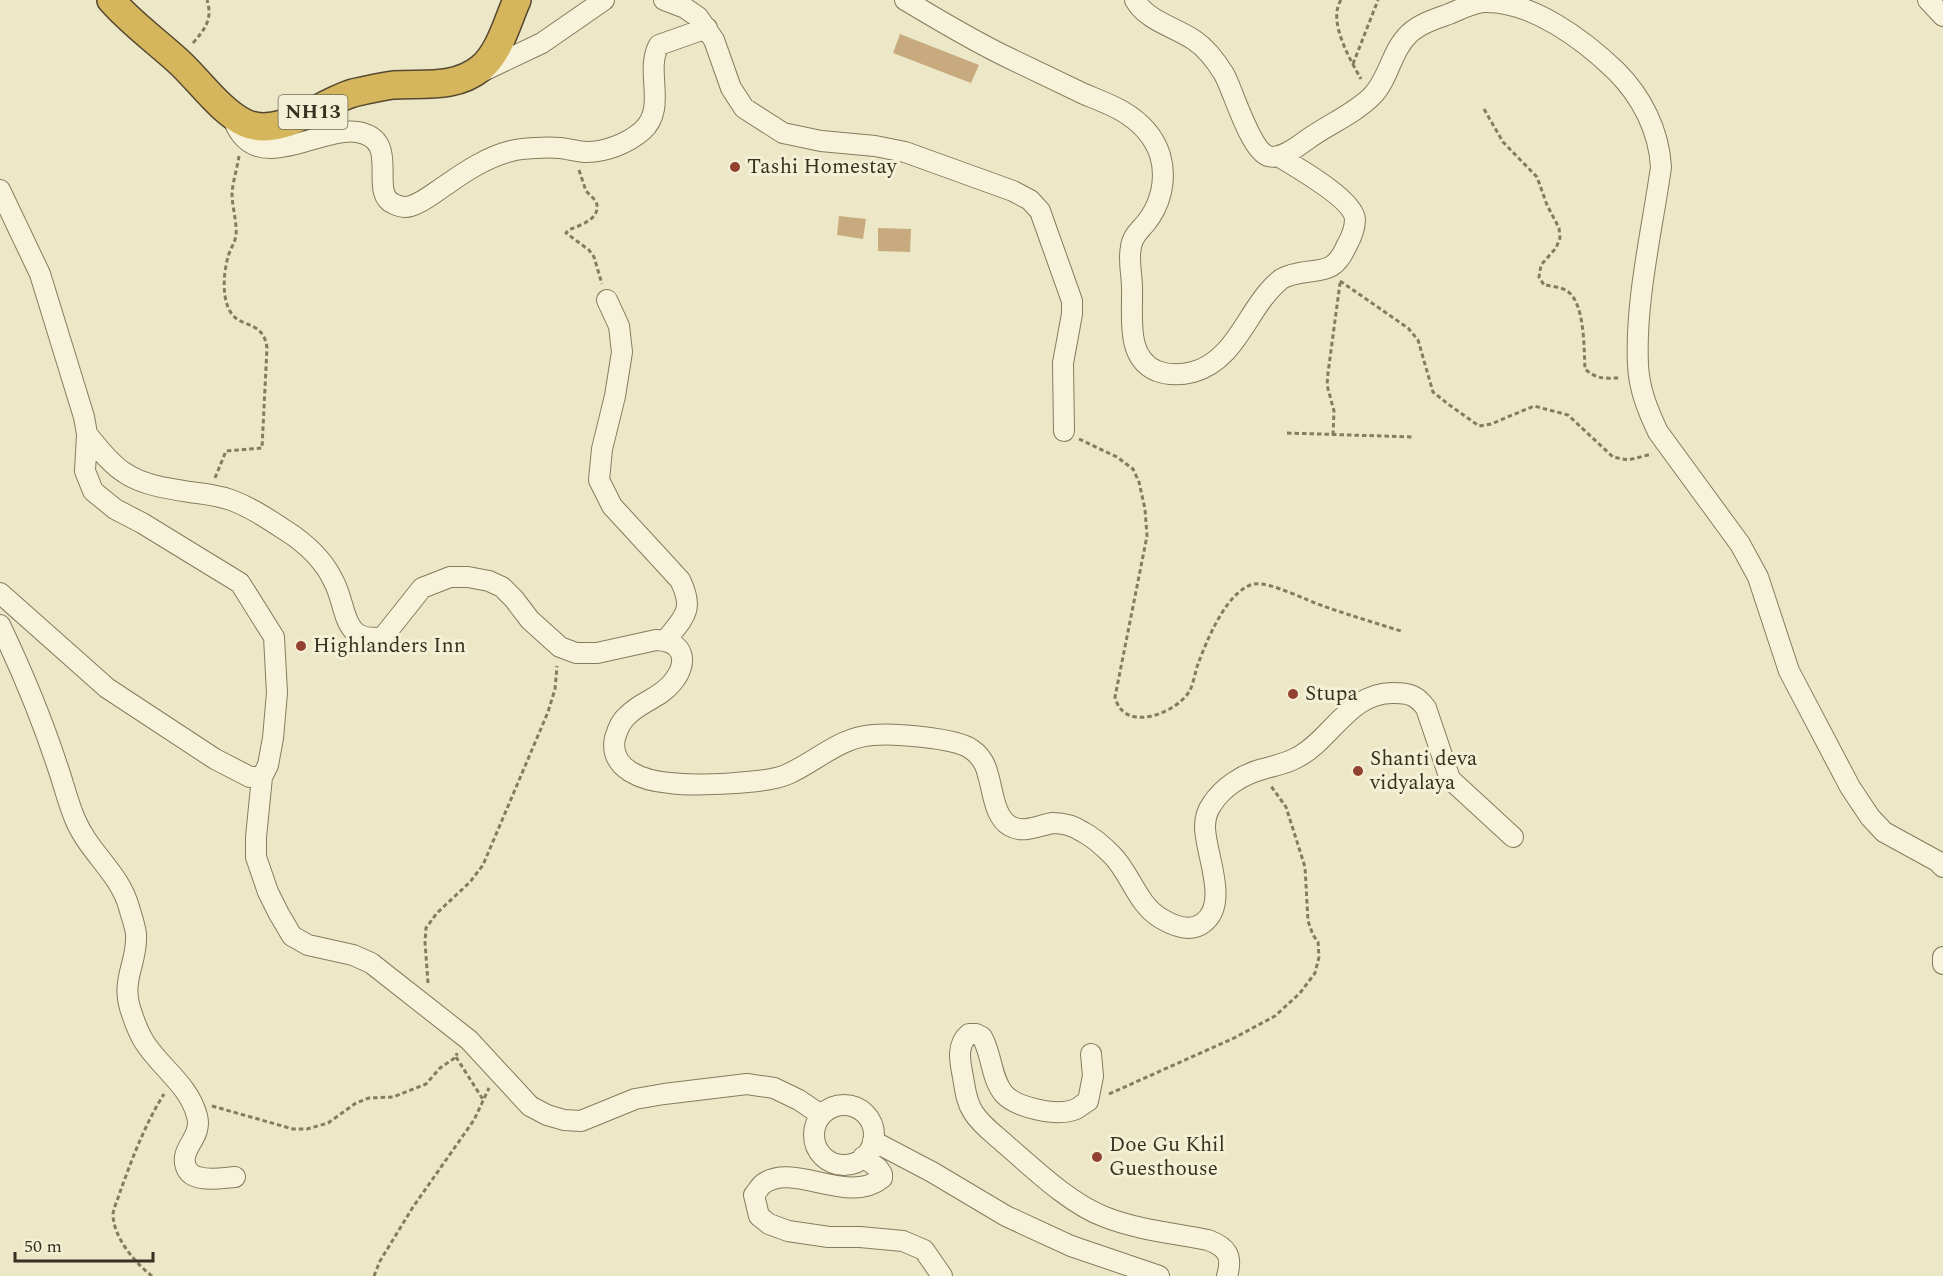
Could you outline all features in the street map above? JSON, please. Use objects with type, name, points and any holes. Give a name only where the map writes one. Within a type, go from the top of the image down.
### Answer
[{"type":"highway","name":"NH13","points":[[111,0],[178,61],[235,123],[266,127],[288,122],[349,94],[371,88],[442,84],[464,79],[482,67],[496,49],[517,0]]},
{"type":"street","points":[[464,79],[542,43],[604,0]]},
{"type":"street","points":[[664,0],[685,8],[698,17],[714,40],[731,88],[744,108],[783,133],[820,141],[874,146],[905,152],[1013,190],[1030,200],[1040,211],[1072,301],[1072,314],[1063,363],[1064,431]]},
{"type":"street","points":[[905,0],[972,40],[1122,111],[1145,129],[1156,143],[1161,159],[1161,193],[1156,210],[1133,240],[1130,257],[1131,324],[1136,347],[1143,362],[1155,370],[1170,374],[1185,374],[1204,369],[1226,353],[1265,293],[1282,278],[1306,271],[1324,270],[1335,265],[1342,258],[1355,220],[1352,207],[1309,175],[1278,156]]},
{"type":"street","points":[[1135,0],[1148,15],[1195,40],[1207,51],[1224,74],[1247,130],[1260,151],[1268,156],[1278,156],[1294,150],[1354,111],[1371,97],[1378,89],[1401,44],[1410,33],[1424,24],[1482,2],[1502,3],[1529,10],[1560,25],[1610,65],[1630,85],[1642,102],[1648,116],[1660,155],[1661,167],[1642,301],[1638,355],[1639,376],[1649,412],[1658,432],[1740,544],[1758,577],[1789,671],[1850,787],[1870,817],[1884,832],[1937,861],[1943,867]]},
{"type":"street","points":[[1928,0],[1943,16]]},
{"type":"street","points":[[235,123],[250,143],[264,149],[282,148],[342,132],[365,134],[375,141],[381,150],[384,164],[384,194],[390,203],[411,207],[478,164],[512,151],[557,148],[587,152],[610,148],[642,130],[653,116],[655,97],[653,55],[659,45],[707,28]]},
{"type":"street","points":[[0,190],[40,274],[87,434],[85,471],[93,491],[115,509],[240,583],[274,638],[276,704],[268,765],[262,777],[256,856],[268,892],[292,936],[308,945],[353,955],[371,963],[458,1030],[530,1106],[547,1115],[564,1120],[581,1120],[635,1099],[747,1084],[774,1088],[799,1100],[821,1115]]},
{"type":"street","points":[[607,300],[619,326],[622,352],[615,396],[602,449],[599,480],[612,506],[680,580],[686,592],[687,609],[682,620],[666,640]]},
{"type":"street","points":[[87,434],[107,458],[125,474],[149,484],[210,494],[231,500],[275,523],[304,543],[334,580],[350,628],[358,635],[372,639],[383,637],[423,588],[450,577],[468,577],[489,581],[502,587],[530,621],[560,646],[576,653],[597,653],[656,640],[666,640],[675,644],[680,651],[680,667],[675,681],[662,693],[627,715],[615,737],[616,760],[634,774],[652,781],[700,785],[784,777],[856,736],[903,735],[963,744],[974,750],[981,759],[988,772],[1002,818],[1010,826],[1030,829],[1056,823],[1069,825],[1085,833],[1114,856],[1137,894],[1157,917],[1184,928],[1198,926],[1206,921],[1212,912],[1215,881],[1205,825],[1211,804],[1223,791],[1241,777],[1260,769],[1286,764],[1303,755],[1335,723],[1371,696],[1388,692],[1407,693],[1419,699],[1426,708],[1450,779],[1513,837]]},
{"type":"street","points":[[0,593],[107,688],[215,759],[250,777],[262,777]]},
{"type":"street","points":[[0,625],[30,691],[75,819],[87,844],[113,873],[124,891],[136,934],[126,986],[127,999],[145,1042],[175,1077],[197,1116],[199,1130],[185,1154],[186,1167],[194,1176],[206,1179],[235,1178]]},
{"type":"street","points":[[1943,957],[1943,964]]},
{"type":"street","points":[[1090,1054],[1094,1076],[1088,1101],[1076,1109],[1040,1111],[1017,1102],[1005,1094],[998,1083],[987,1045],[982,1037],[969,1034],[961,1046],[960,1060],[966,1096],[973,1112],[983,1125],[1074,1200],[1102,1216],[1124,1224],[1220,1244],[1228,1254],[1230,1265],[1227,1276]]},
{"type":"street","points":[[847,1105],[857,1108],[865,1114],[873,1131],[868,1149],[845,1165],[835,1164],[826,1159],[819,1152],[815,1143],[814,1133],[821,1115],[838,1106],[847,1105]]},
{"type":"street","points":[[868,1149],[882,1174],[882,1178],[878,1181],[868,1185],[849,1187],[786,1177],[776,1178],[762,1184],[754,1195],[759,1216],[768,1224],[788,1231],[829,1237],[903,1241],[924,1250],[942,1276]]},
{"type":"street","points":[[868,1149],[932,1172],[1006,1216],[1071,1246],[1159,1276]]},
{"type":"path","points":[[178,61],[207,25],[210,9],[207,0]]},
{"type":"path","points":[[1341,0],[1338,4],[1340,36],[1371,97]]},
{"type":"path","points":[[1353,64],[1378,0]]},
{"type":"path","points":[[1484,109],[1503,142],[1537,177],[1547,205],[1559,228],[1560,238],[1556,248],[1541,265],[1539,277],[1544,285],[1566,290],[1574,297],[1585,338],[1585,369],[1594,376],[1603,378],[1639,376]]},
{"type":"path","points":[[210,494],[226,451],[262,448],[267,348],[265,337],[262,332],[232,315],[227,306],[225,287],[225,269],[236,238],[232,193],[238,159],[235,123]]},
{"type":"path","points":[[580,151],[580,175],[586,191],[596,201],[597,212],[595,217],[566,233],[589,250],[594,257],[607,300]]},
{"type":"path","points":[[1324,270],[1408,328],[1418,340],[1433,392],[1479,426],[1491,424],[1534,406],[1568,415],[1613,457],[1628,460],[1644,457],[1668,447]]},
{"type":"path","points":[[1333,435],[1334,411],[1327,385],[1341,282]]},
{"type":"path","points":[[1064,431],[1117,457],[1133,469],[1139,482],[1145,509],[1147,536],[1115,698],[1118,707],[1128,717],[1140,718],[1158,714],[1180,702],[1190,691],[1202,654],[1232,596],[1254,584],[1276,588],[1401,631]]},
{"type":"path","points":[[1287,434],[1413,437]]},
{"type":"path","points":[[438,1016],[429,992],[426,928],[437,913],[470,882],[483,865],[548,712],[555,688],[560,646]]},
{"type":"path","points":[[1088,1101],[1234,1038],[1275,1016],[1300,993],[1315,973],[1319,957],[1318,942],[1308,921],[1305,867],[1286,807],[1260,769]]},
{"type":"path","points":[[458,1030],[459,1042],[456,1057],[484,1101]]},
{"type":"path","points":[[190,1100],[293,1130],[307,1129],[328,1123],[356,1103],[369,1098],[393,1096],[426,1084],[440,1068],[456,1057]]},
{"type":"path","points":[[374,1276],[380,1261],[413,1207],[474,1120],[484,1101],[493,1066]]},
{"type":"path","points":[[152,1276],[122,1242],[115,1228],[113,1213],[155,1107],[175,1077]]},
{"type":"building","points":[[900,34],[979,65],[971,83],[893,53]]},
{"type":"building","points":[[839,216],[866,219],[863,239],[837,235]]},
{"type":"building","points":[[878,228],[911,229],[910,252],[878,251]]},
{"type":"place","name":"Tashi Homestay","points":[[735,167]]},
{"type":"place","name":"Highlanders Inn","points":[[301,646]]},
{"type":"place","name":"Stupa","points":[[1293,694]]},
{"type":"place","name":"Shanti deva vidyalaya","points":[[1358,771]]},
{"type":"place","name":"Doe Gu Khil Guesthouse","points":[[1097,1157]]}]
